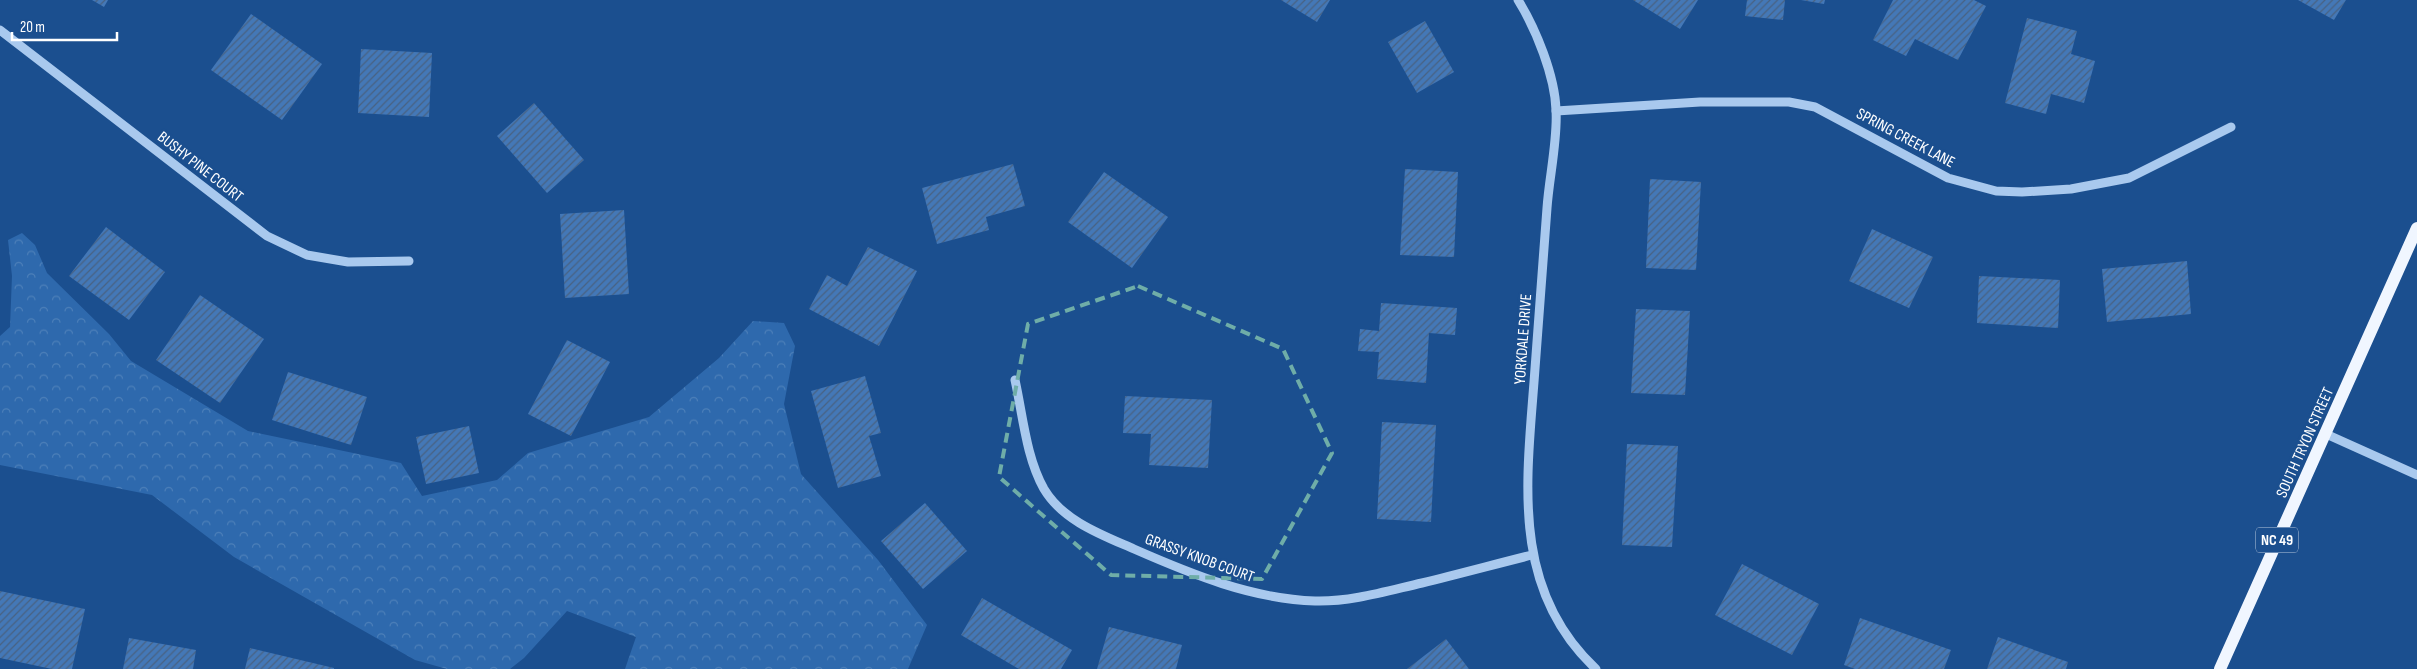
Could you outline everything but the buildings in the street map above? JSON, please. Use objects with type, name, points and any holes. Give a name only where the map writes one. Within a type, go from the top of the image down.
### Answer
[{"type":"main road","name":"SOUTH TRYON STREET","points":[[2220,669],[2417,228]]},
{"type":"street","name":"YORKDALE DRIVE","points":[[1518,0],[1551,76],[1556,111],[1526,504],[1532,555],[1545,597],[1560,626],[1596,669]]},
{"type":"street","name":"BUSHY PINE COURT","points":[[0,30],[267,236],[307,255],[348,262],[409,261]]},
{"type":"street","name":"SPRING CREEK LANE","points":[[1556,111],[1700,102],[1789,102],[1816,107],[1948,178],[1996,191],[2022,192],[2071,189],[2129,178],[2231,127]]},
{"type":"street","name":"GRASSY KNOB COURT","points":[[1015,380],[1033,464],[1045,490],[1059,508],[1094,532],[1150,556],[1240,590],[1290,599],[1316,601],[1369,596],[1532,555]]},
{"type":"street","points":[[2326,434],[2417,475]]},
{"type":"highlighted area","points":[[1138,286],[1283,349],[1332,453],[1262,579],[1111,575],[999,477],[1028,324]]},
{"type":"green space","points":[[22,233],[35,245],[47,273],[109,334],[131,361],[248,431],[401,463],[422,496],[497,480],[528,453],[649,417],[719,358],[753,321],[784,323],[795,346],[784,404],[801,474],[878,560],[927,625],[908,669],[625,669],[636,637],[567,611],[524,658],[510,669],[447,669],[415,660],[234,557],[152,495],[0,465],[0,336],[10,327],[12,276],[8,240]]}]
